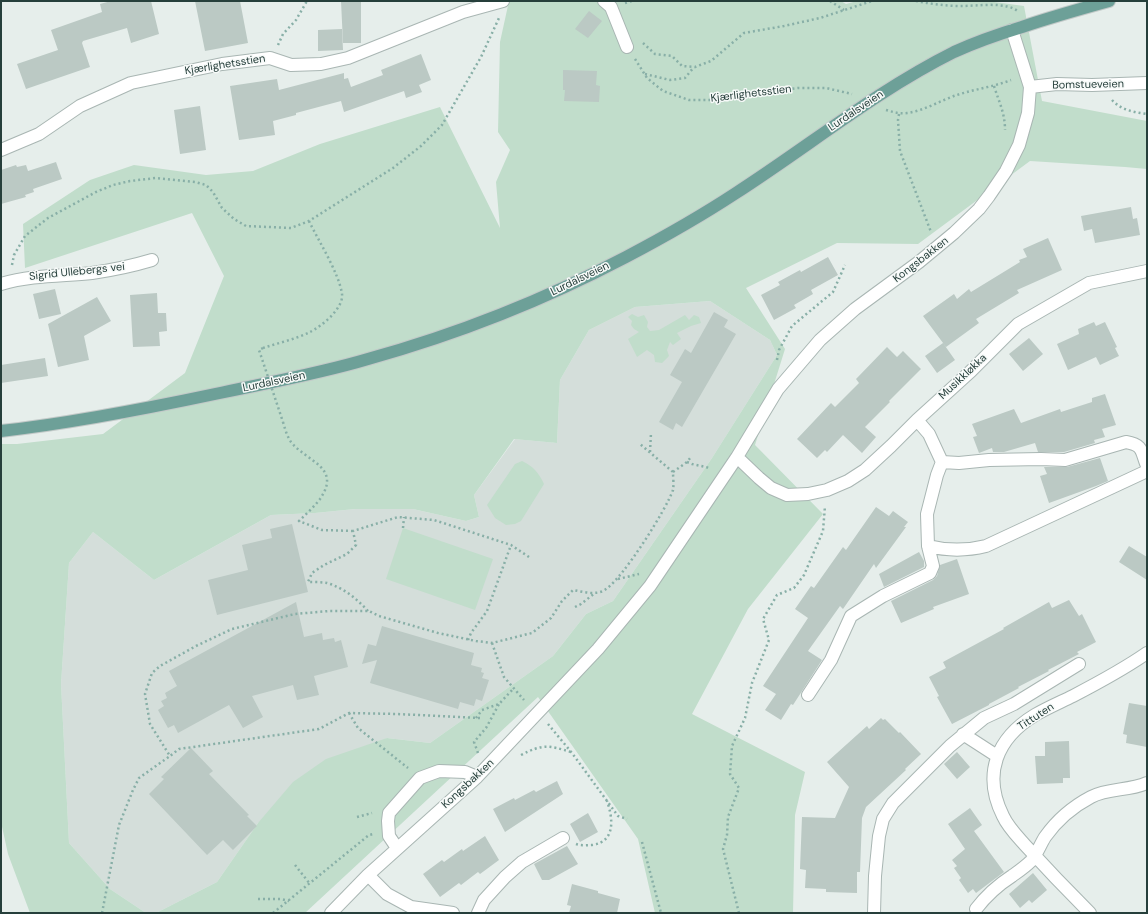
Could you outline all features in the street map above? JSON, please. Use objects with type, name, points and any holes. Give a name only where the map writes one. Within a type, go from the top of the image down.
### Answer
[{"type":"main road","name":"Lurdalsveien","points":[[1,432],[52,426],[291,378],[366,360],[484,322],[548,295],[594,273],[681,227],[736,193],[892,86],[958,50],[1012,30],[1109,1]]},
{"type":"street","name":"Kjærlighetsstien","points":[[1,150],[39,134],[80,106],[131,83],[222,64],[270,58],[291,65],[321,64],[348,58],[463,12],[503,1]]},
{"type":"street","points":[[604,1],[611,7],[625,45]]},
{"type":"street","name":"Kongsbakken","points":[[331,913],[368,875],[477,777],[598,649],[650,586],[737,457],[778,389],[820,340],[855,309],[937,248],[966,223],[979,209],[1006,171],[1020,145],[1026,126],[1030,87],[1012,30]]},
{"type":"street","name":"Bomstueveien","points":[[1030,87],[1057,84],[1103,85],[1147,83]]},
{"type":"street","name":"Sigrid Ullebergs vei","points":[[6,282],[43,276],[92,273],[126,268],[152,260]]},
{"type":"street","name":"Musikkløkka","points":[[737,457],[771,488],[788,495],[808,494],[827,490],[848,481],[865,470],[971,371],[1018,324],[1089,283],[1147,271]]},
{"type":"street","points":[[808,695],[832,660],[851,616],[883,596],[930,573],[933,566],[928,546],[927,514],[937,475],[942,462],[929,434],[917,420]]},
{"type":"street","points":[[942,462],[959,463],[996,460],[1065,460],[1126,442],[1141,448],[1147,466]]},
{"type":"street","points":[[928,546],[944,550],[969,550],[986,546],[1147,471]]},
{"type":"street","name":"Tittuten","points":[[1090,913],[1035,856],[1011,828],[1003,816],[993,786],[997,756],[1007,738],[1035,715],[1088,688],[1147,653]]},
{"type":"street","points":[[874,913],[875,876],[879,836],[883,819],[893,802],[963,734],[984,718],[1014,704],[1079,664]]},
{"type":"street","points":[[963,734],[997,756]]},
{"type":"street","points":[[398,848],[389,836],[389,813],[420,778],[439,771],[465,772],[477,777]]},
{"type":"street","points":[[976,909],[983,899],[1022,869],[1035,856],[1045,838],[1059,819],[1073,807],[1092,796],[1107,791],[1147,783]]},
{"type":"street","points":[[478,913],[484,900],[505,877],[522,862],[563,838]]},
{"type":"street","points":[[368,875],[387,894],[411,906],[453,913]]},
{"type":"path","points":[[270,58],[283,34],[296,20],[307,1]]},
{"type":"path","points":[[6,282],[14,255],[25,236],[37,226],[48,218],[96,192],[113,185],[130,181],[156,178],[195,182],[206,186],[213,192],[222,208],[234,219],[246,226],[291,228],[309,221],[393,168],[421,146],[442,125],[481,57],[498,21],[503,1]]},
{"type":"path","points":[[830,1],[844,10]]},
{"type":"path","points":[[625,45],[637,39],[655,54],[672,56],[682,66],[695,67],[711,61],[744,33],[820,18],[872,1]]},
{"type":"path","points":[[916,1],[929,4],[961,6],[997,5],[1013,8],[1020,13],[1028,25]]},
{"type":"path","name":"Kjærlighetsstien","points":[[625,45],[648,78],[663,91],[689,100],[724,100],[757,93],[798,88],[826,88],[853,94]]},
{"type":"path","points":[[645,74],[670,80],[685,78],[695,67]]},
{"type":"path","points":[[883,109],[899,114],[908,113],[975,90],[994,86],[1017,78]]},
{"type":"path","points":[[1103,85],[1109,96],[1117,105],[1128,111],[1147,114]]},
{"type":"path","points":[[994,86],[1005,117],[1004,137]]},
{"type":"path","points":[[899,114],[900,151],[937,248]]},
{"type":"path","points":[[309,221],[337,277],[342,295],[334,313],[310,332],[259,350],[291,442],[300,451],[324,469],[327,476],[327,485],[320,499],[299,521],[322,530],[353,531],[398,517],[434,520],[511,545],[529,558]]},
{"type":"path","points":[[777,360],[779,350],[792,326],[833,292],[845,265]]},
{"type":"path","points":[[650,452],[651,433]]},
{"type":"path","points":[[575,607],[595,593],[605,590],[618,579],[659,518],[673,489],[673,472],[640,444]]},
{"type":"path","points":[[673,472],[687,462],[691,457]]},
{"type":"path","points":[[687,462],[701,467],[713,468]]},
{"type":"path","points":[[739,913],[723,849],[727,835],[728,817],[739,788],[730,774],[732,746],[745,718],[752,683],[769,640],[764,619],[777,595],[794,588],[804,575],[823,531],[827,490]]},
{"type":"path","points":[[403,528],[404,517]]},
{"type":"path","points":[[353,531],[356,545],[347,554],[324,564],[312,572],[308,582],[327,584],[345,591],[358,599],[369,611],[378,616],[438,633],[468,640],[492,643],[532,633],[551,618],[562,602],[573,590],[595,593]]},
{"type":"path","points":[[468,640],[471,633],[487,611],[511,545]]},
{"type":"path","points":[[618,579],[643,573]]},
{"type":"path","points":[[170,756],[150,724],[145,694],[152,673],[160,666],[196,646],[232,630],[295,614],[329,611],[369,611]]},
{"type":"path","points":[[492,643],[504,677],[524,700]]},
{"type":"path","points":[[478,753],[474,742],[486,728],[499,704],[514,688]]},
{"type":"path","points":[[476,718],[482,710],[499,704]]},
{"type":"path","points":[[349,713],[358,728],[420,778]]},
{"type":"path","points":[[102,913],[119,825],[133,790],[139,778],[179,749],[319,729],[349,713],[480,718]]},
{"type":"path","points":[[544,719],[572,753],[618,816],[627,819]]},
{"type":"path","points":[[519,756],[535,748],[550,746],[572,753]]},
{"type":"path","points":[[563,838],[580,846],[602,842],[609,836],[611,825],[610,810],[604,795]]},
{"type":"path","points":[[273,913],[370,835],[377,832]]},
{"type":"path","points":[[642,842],[661,913]]},
{"type":"path","points":[[295,865],[310,884]]},
{"type":"path","points":[[258,899],[282,899],[289,901]]},
{"type":"shaded area","points":[[710,301],[770,340],[777,355],[712,458],[613,601],[586,614],[553,656],[430,743],[387,738],[258,823],[217,882],[156,913],[146,913],[110,889],[69,843],[61,684],[69,563],[93,532],[154,580],[271,515],[355,509],[413,509],[466,521],[479,517],[474,495],[515,439],[557,443],[560,380],[589,330],[635,307]]},
{"type":"green space","points":[[509,1],[841,1],[846,4],[857,1],[987,1],[1024,6],[1042,101],[1147,121],[1147,169],[1030,161],[918,244],[837,243],[746,288],[785,349],[755,445],[823,514],[748,609],[692,714],[805,772],[795,815],[793,913],[655,913],[638,839],[538,697],[305,913],[156,913],[217,882],[258,823],[293,782],[326,759],[387,738],[430,743],[553,656],[586,614],[613,601],[712,458],[777,355],[770,340],[710,301],[635,307],[589,330],[560,380],[557,443],[514,439],[474,495],[479,517],[466,521],[413,509],[355,509],[271,515],[154,580],[93,532],[69,563],[61,684],[69,843],[110,889],[146,913],[30,913],[8,854],[1,822],[1,444],[17,444],[103,434],[185,373],[224,276],[192,213],[25,268],[23,224],[90,180],[134,165],[206,175],[253,171],[320,144],[440,107],[500,228],[496,182],[510,150],[498,132],[500,42]]},
{"type":"green space","points":[[632,314],[638,317],[644,315],[648,322],[647,327],[650,331],[659,330],[685,315],[689,320],[694,315],[699,317],[701,323],[677,333],[681,339],[673,345],[670,342],[667,350],[669,356],[662,363],[655,362],[654,355],[647,350],[637,357],[628,339],[639,332],[631,325],[632,321],[628,317]]},
{"type":"green space","points":[[522,461],[535,470],[544,484],[521,521],[515,524],[506,525],[495,518],[487,505],[515,464]]},
{"type":"green space","points":[[403,528],[493,559],[475,610],[386,579]]},
{"type":"building","points":[[111,1],[151,1],[159,34],[131,43],[127,28],[83,41],[82,43],[90,67],[26,89],[17,64],[58,50],[51,30],[102,12],[100,4]]},
{"type":"building","points":[[195,1],[240,1],[248,43],[205,51]]},
{"type":"building","points":[[341,1],[361,1],[361,43],[343,43]]},
{"type":"building","points":[[589,11],[602,21],[588,38],[575,29]]},
{"type":"building","points":[[342,29],[343,50],[318,51],[318,30]]},
{"type":"building","points":[[421,54],[431,80],[419,85],[422,92],[406,98],[404,91],[344,112],[341,101],[273,121],[275,135],[239,140],[230,86],[277,79],[279,90],[344,73],[344,79],[348,78],[351,87],[383,75],[381,70]]},
{"type":"building","points":[[563,70],[597,71],[596,85],[600,86],[599,102],[564,101],[565,90],[563,90]]},
{"type":"building","points":[[200,106],[206,150],[180,154],[174,110]]},
{"type":"building","points":[[56,162],[62,179],[33,189],[34,192],[25,195],[26,197],[1,204],[1,170],[16,165],[17,167],[26,165],[28,171]]},
{"type":"building","points":[[1131,207],[1133,219],[1137,218],[1140,235],[1095,243],[1092,229],[1084,231],[1081,216]]},
{"type":"building","points":[[1048,238],[1062,270],[1017,290],[1019,293],[976,319],[979,323],[946,347],[923,316],[954,294],[957,299],[969,289],[971,292],[1020,262],[1019,260],[1027,257],[1023,249]]},
{"type":"building","points":[[828,257],[838,275],[811,290],[813,294],[794,305],[796,308],[774,320],[761,295],[780,285],[778,282],[800,270],[801,272]]},
{"type":"building","points":[[55,289],[61,314],[39,319],[33,294]]},
{"type":"building","points":[[157,293],[158,313],[166,313],[167,331],[159,332],[160,346],[133,347],[130,295]]},
{"type":"building","points":[[97,297],[111,321],[84,336],[89,360],[58,367],[48,324]]},
{"type":"building","points":[[714,312],[728,320],[724,327],[736,334],[682,427],[676,423],[673,430],[659,422],[682,382],[670,375],[685,349],[691,353]]},
{"type":"building","points":[[1094,322],[1096,326],[1105,322],[1117,347],[1115,348],[1119,356],[1100,365],[1096,357],[1068,370],[1057,344],[1079,334],[1078,329]]},
{"type":"building","points":[[1029,338],[1043,354],[1023,371],[1009,354]]},
{"type":"building","points":[[943,343],[955,360],[937,373],[925,356]]},
{"type":"building","points":[[887,347],[897,357],[903,351],[921,369],[865,427],[876,437],[862,453],[843,435],[827,452],[825,450],[817,458],[797,439],[831,403],[835,407],[859,383],[856,379]]},
{"type":"building","points":[[45,358],[48,376],[1,383],[1,365]]},
{"type":"building","points":[[1105,394],[1116,425],[1102,429],[1105,437],[1094,440],[1095,443],[1064,452],[1038,452],[1035,443],[1004,452],[993,452],[992,448],[979,453],[973,437],[977,436],[972,424],[1014,409],[1021,423],[1060,409],[1061,412],[1092,402],[1092,398]]},
{"type":"building","points":[[1100,458],[1108,481],[1049,503],[1040,476],[1047,474],[1044,467],[1067,467]]},
{"type":"building","points":[[876,507],[889,516],[893,511],[908,522],[904,527],[906,527],[876,568],[874,564],[843,609],[840,606],[808,651],[822,660],[793,705],[791,704],[781,720],[765,710],[776,694],[763,686],[808,618],[795,609],[811,586],[814,588],[843,547],[846,550]]},
{"type":"building","points":[[292,524],[308,592],[217,615],[208,580],[248,570],[242,545],[272,538],[270,529]]},
{"type":"building","points":[[1129,546],[1147,557],[1147,580],[1119,562]]},
{"type":"building","points":[[919,552],[924,561],[924,567],[884,587],[879,574]]},
{"type":"building","points":[[957,559],[969,594],[933,607],[934,609],[901,623],[891,601],[933,580],[937,576],[940,565]]},
{"type":"building","points":[[1069,600],[1079,616],[1082,614],[1096,642],[1077,652],[1079,654],[1018,687],[1019,688],[989,705],[952,724],[937,697],[939,696],[929,677],[946,668],[943,662],[1004,629],[1003,628],[1049,602],[1052,608]]},
{"type":"building","points":[[296,602],[304,637],[322,633],[323,640],[334,638],[335,642],[341,640],[348,667],[314,676],[319,695],[297,700],[293,685],[252,696],[263,717],[243,728],[229,705],[178,733],[174,725],[168,728],[158,710],[164,706],[161,701],[167,698],[165,693],[177,686],[169,671]]},
{"type":"building","points":[[382,626],[474,653],[471,665],[482,668],[481,672],[484,673],[482,678],[489,680],[482,701],[476,699],[474,706],[460,702],[458,709],[370,683],[377,660],[362,664],[368,644],[376,646]]},
{"type":"building","points":[[1129,703],[1147,706],[1147,747],[1126,743],[1127,735],[1123,734]]},
{"type":"building","points":[[881,718],[883,720],[885,719],[899,733],[900,732],[921,754],[866,807],[862,818],[860,872],[857,872],[857,893],[826,892],[826,889],[805,888],[806,870],[800,869],[802,817],[835,818],[849,787],[827,762],[867,726],[869,729]]},
{"type":"building","points":[[1069,741],[1070,778],[1063,778],[1063,783],[1037,784],[1035,756],[1045,756],[1045,742]]},
{"type":"building","points":[[191,748],[213,771],[209,774],[249,815],[247,816],[257,826],[233,850],[223,840],[207,855],[149,794],[164,779],[161,777]]},
{"type":"building","points":[[957,752],[970,767],[957,779],[944,764]]},
{"type":"building","points":[[557,781],[563,794],[505,832],[493,809],[534,790],[536,792]]},
{"type":"building","points":[[970,808],[982,825],[974,831],[1004,872],[976,893],[973,889],[968,893],[959,880],[961,878],[954,868],[957,866],[952,860],[965,849],[948,824]]},
{"type":"building","points":[[588,813],[598,832],[580,842],[570,824]]},
{"type":"building","points":[[485,836],[499,860],[480,874],[478,872],[461,885],[459,883],[440,897],[423,874],[442,860],[444,862],[462,849],[463,851]]},
{"type":"building","points":[[567,846],[578,864],[549,880],[542,880],[534,864]]},
{"type":"building","points":[[1033,873],[1047,890],[1032,903],[1029,900],[1020,908],[1009,894]]},
{"type":"building","points":[[572,884],[620,899],[617,913],[569,913],[571,906],[567,905]]}]
